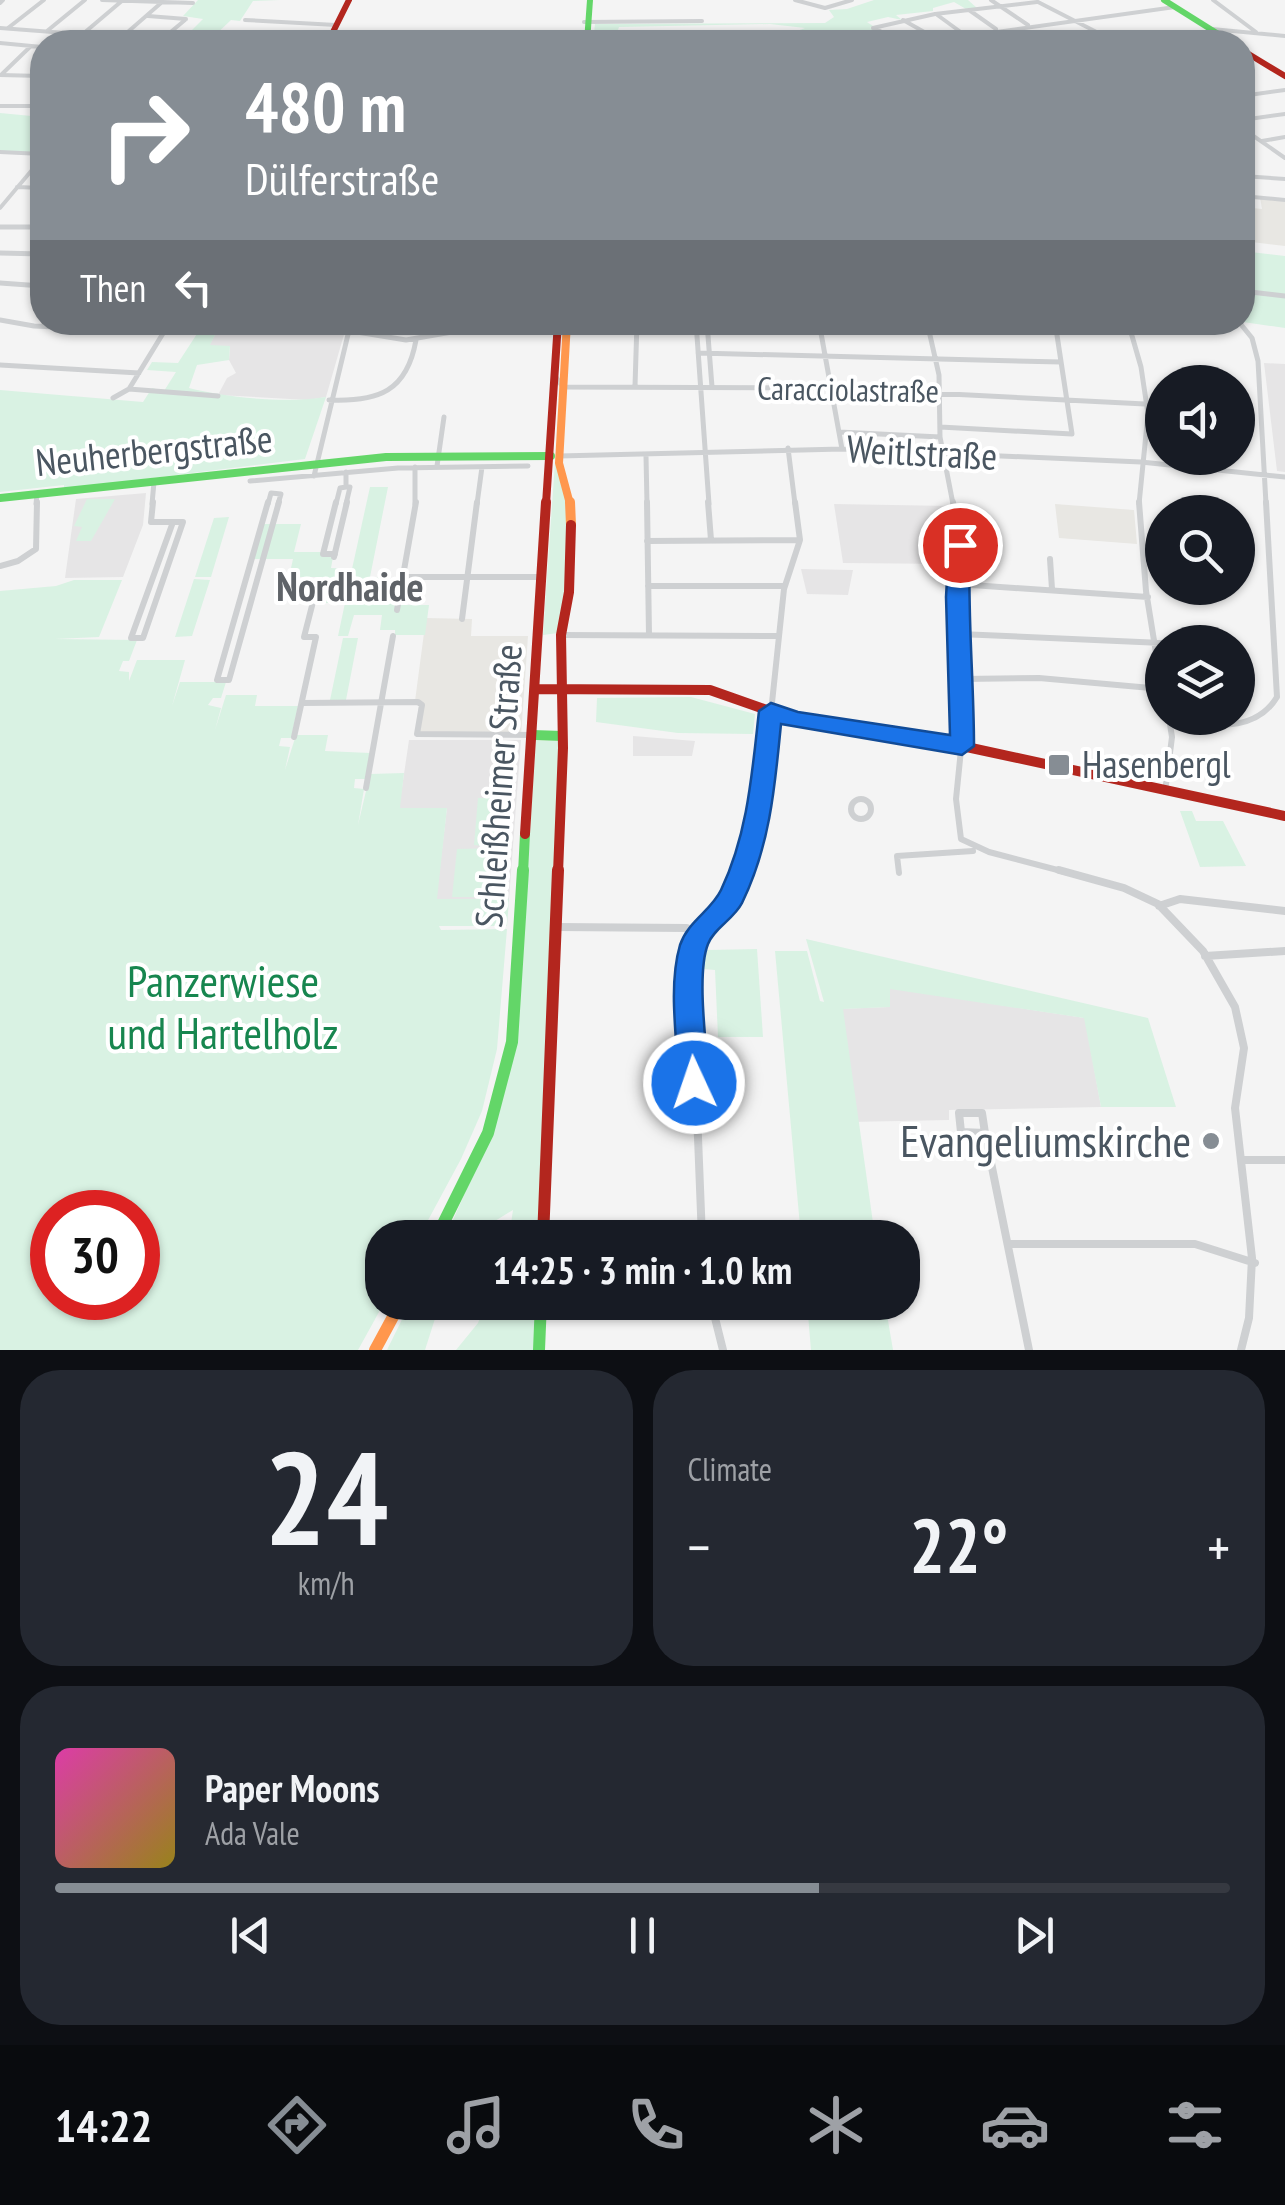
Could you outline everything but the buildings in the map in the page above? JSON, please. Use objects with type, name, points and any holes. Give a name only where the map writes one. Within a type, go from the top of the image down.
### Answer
[{"type":"main road","points":[[334,30],[349,0]]},
{"type":"main road","points":[[586,30],[588,0]]},
{"type":"main road","points":[[1164,0],[1211,30]]},
{"type":"main road","points":[[1255,58],[1285,76]]},
{"type":"main road","name":"Schleißheimer Straße","points":[[556,431],[558,335]]},
{"type":"main road","name":"Schleißheimer Straße","points":[[446,1220],[474,1166],[506,1074],[514,1022],[542,577],[566,335]]},
{"type":"main road","name":"Schleißheimer Straße","points":[[544,1220],[562,736],[561,637],[569,592],[572,513],[554,456]]},
{"type":"main road","name":"Neuherbergstraße","points":[[0,498],[438,460],[554,456]]},
{"type":"main road","points":[[538,641],[548,636],[561,637]]},
{"type":"main road","points":[[535,689],[702,689],[795,720],[962,746],[1285,816]]},
{"type":"main road","points":[[532,735],[562,736]]},
{"type":"main road","points":[[375,1350],[391,1320]]},
{"type":"main road","points":[[539,1350],[540,1320]]},
{"type":"street","points":[[3,29],[44,0]]},
{"type":"street","points":[[48,30],[85,0]]},
{"type":"street","points":[[102,0],[195,2]]},
{"type":"street","points":[[87,30],[123,0]]},
{"type":"street","points":[[794,0],[825,8],[852,0]]},
{"type":"street","points":[[991,0],[1029,26]]},
{"type":"street","points":[[1213,0],[1254,30]]},
{"type":"street","points":[[877,30],[873,28],[935,14],[1036,1],[1090,30]]},
{"type":"street","points":[[128,30],[162,2]]},
{"type":"street","points":[[179,18],[195,2]]},
{"type":"street","points":[[968,10],[996,30],[1175,7]]},
{"type":"street","points":[[935,14],[957,30]]},
{"type":"street","points":[[147,16],[186,19],[173,30]]},
{"type":"street","points":[[245,20],[336,25]]},
{"type":"street","points":[[903,20],[918,30]]},
{"type":"street","points":[[586,22],[702,21]]},
{"type":"street","points":[[3,29],[30,30]]},
{"type":"street","points":[[1255,33],[1285,36]]},
{"type":"street","points":[[0,44],[30,46]]},
{"type":"street","points":[[1,75],[30,48]]},
{"type":"street","points":[[1,75],[30,74]]},
{"type":"street","points":[[1255,94],[1285,90]]},
{"type":"street","points":[[0,106],[30,106]]},
{"type":"street","points":[[1255,118],[1285,114]]},
{"type":"street","points":[[1255,137],[1285,158]]},
{"type":"street","points":[[1261,141],[1285,138]]},
{"type":"street","points":[[0,152],[30,155]]},
{"type":"street","points":[[0,208],[30,170]]},
{"type":"street","points":[[1255,177],[1285,180]]},
{"type":"street","points":[[16,187],[30,188]]},
{"type":"street","points":[[1255,197],[1285,200]]},
{"type":"street","points":[[0,227],[30,228]]},
{"type":"street","points":[[0,253],[30,254]]},
{"type":"street","points":[[0,283],[30,285]]},
{"type":"street","points":[[1255,293],[1285,296]]},
{"type":"street","points":[[0,320],[30,325]]},
{"type":"street","points":[[113,398],[129,389],[163,335]]},
{"type":"street","points":[[314,470],[329,400],[350,335]]},
{"type":"street","points":[[380,335],[416,340],[438,335]]},
{"type":"street","points":[[635,386],[637,335]]},
{"type":"street","points":[[697,335],[711,540]]},
{"type":"street","points":[[708,335],[712,386]]},
{"type":"street","points":[[822,335],[842,449]]},
{"type":"street","points":[[930,335],[940,392],[940,436],[960,534],[957,584],[963,679],[958,819],[961,838],[974,850],[1112,882],[1159,906],[1205,956],[1228,996],[1242,1024],[1246,1051],[1234,1106],[1255,1263],[1248,1328],[1241,1350]]},
{"type":"street","points":[[940,427],[1071,434],[1057,335]]},
{"type":"street","points":[[1132,335],[1145,396]]},
{"type":"street","points":[[1248,335],[1256,347],[1266,475],[1276,697],[1266,714],[1255,719]]},
{"type":"street","points":[[329,400],[365,399],[400,380],[410,368],[416,340]]},
{"type":"street","points":[[698,353],[1061,362]]},
{"type":"street","points":[[0,366],[139,373]]},
{"type":"street","points":[[556,376],[563,386]]},
{"type":"street","name":"Caracciolastraße","points":[[563,386],[832,388],[1145,404]]},
{"type":"street","points":[[129,389],[218,396]]},
{"type":"street","points":[[438,460],[444,417]]},
{"type":"street","points":[[840,432],[940,436]]},
{"type":"street","points":[[1145,446],[1138,487],[1145,564]]},
{"type":"street","points":[[701,1220],[691,961],[699,934],[730,902],[751,850],[761,807],[785,586],[800,540],[788,448]]},
{"type":"street","name":"Weitlstraße","points":[[554,456],[842,449],[1142,462],[1285,477]]},
{"type":"street","points":[[646,456],[649,636]]},
{"type":"street","name":"Neuherbergstraße","points":[[250,481],[277,480],[314,470],[415,467],[438,460],[482,466],[528,466]]},
{"type":"street","points":[[462,619],[482,466]]},
{"type":"street","points":[[397,610],[418,489],[415,467]]},
{"type":"street","points":[[346,472],[347,491],[335,556],[324,554],[340,488],[347,491]]},
{"type":"street","points":[[277,480],[277,494]]},
{"type":"street","points":[[154,482],[151,522],[174,522],[184,522],[143,638],[131,638],[174,522]]},
{"type":"street","points":[[0,566],[24,560],[38,547],[41,535],[37,494]]},
{"type":"street","points":[[271,494],[281,494],[229,680],[217,680],[263,520],[271,494]]},
{"type":"street","points":[[263,520],[274,521]]},
{"type":"street","points":[[647,541],[800,540]]},
{"type":"street","points":[[257,541],[268,541]]},
{"type":"street","points":[[1050,559],[1052,589]]},
{"type":"street","points":[[403,577],[542,577]]},
{"type":"street","points":[[153,578],[164,578]]},
{"type":"street","points":[[244,584],[256,584]]},
{"type":"street","points":[[957,584],[1145,597]]},
{"type":"street","points":[[648,586],[785,586]]},
{"type":"street","points":[[294,737],[316,636],[304,636],[314,598]]},
{"type":"street","points":[[960,634],[1145,642]]},
{"type":"street","points":[[366,788],[393,636]]},
{"type":"street","points":[[561,637],[778,636]]},
{"type":"street","points":[[227,643],[239,643]]},
{"type":"street","points":[[963,679],[1039,678],[1145,688]]},
{"type":"street","points":[[302,702],[420,703],[417,734],[532,735]]},
{"type":"street","points":[[1166,791],[1172,737]]},
{"type":"street","points":[[899,873],[897,856],[963,854],[974,850]]},
{"type":"street","points":[[1159,906],[1180,899],[1285,912]]},
{"type":"street","points":[[556,927],[687,928],[699,934]]},
{"type":"street","points":[[1205,956],[1285,950]]},
{"type":"street","points":[[985,1133],[1029,1350]]},
{"type":"street","points":[[1242,1160],[1285,1160]]},
{"type":"street","points":[[1008,1244],[1195,1244],[1255,1263]]},
{"type":"street","points":[[715,1320],[723,1350]]},
{"type":"shaded area","points":[[1260,197],[1285,199],[1285,246],[1255,242],[1255,208],[1262,209]]},
{"type":"shaded area","points":[[215,335],[344,335],[326,397],[308,400],[218,395],[227,378],[236,373],[229,360],[230,347],[209,346]]},
{"type":"shaded area","points":[[1264,363],[1285,364],[1285,472],[1277,471]]},
{"type":"shaded area","points":[[146,493],[143,525],[123,577],[65,578],[76,499]]},
{"type":"shaded area","points":[[834,504],[950,506],[952,564],[843,563]]},
{"type":"shaded area","points":[[1055,504],[1134,510],[1137,544],[1059,538]]},
{"type":"shaded area","points":[[801,569],[853,570],[848,595],[807,594]]},
{"type":"shaded area","points":[[426,618],[472,619],[471,636],[528,636],[521,736],[415,736],[419,705],[415,701]]},
{"type":"shaded area","points":[[633,736],[695,741],[692,756],[633,756]]},
{"type":"shaded area","points":[[409,740],[521,740],[509,899],[436,899],[447,808],[399,808]]},
{"type":"shaded area","points":[[889,988],[1085,1018],[1101,1107],[949,1110],[949,1120],[850,1122],[839,1009],[889,1007]]},
{"type":"green space","points":[[198,0],[280,0],[253,1],[240,21],[231,20],[221,30],[192,30],[203,19],[183,16]]},
{"type":"green space","points":[[874,0],[968,0],[977,8],[966,9],[954,2],[933,11],[896,15],[902,20],[888,17],[867,22],[874,30],[800,30],[805,28],[770,24],[594,30],[595,24],[825,23],[834,17],[829,10]]},
{"type":"green space","points":[[0,113],[30,116],[30,152],[0,151]]},
{"type":"green space","points":[[1255,253],[1285,256],[1285,328],[1255,324]]},
{"type":"green space","points":[[196,335],[215,335],[210,345],[230,346],[229,360],[197,365],[189,388],[254,398],[326,397],[305,459],[64,489],[64,485],[0,492],[0,390],[143,402],[152,388],[164,391],[176,372],[147,370],[152,362],[178,363]]},
{"type":"green space","points":[[555,462],[566,488],[567,593],[558,633],[543,635]]},
{"type":"green space","points":[[370,487],[388,487],[370,577],[389,578],[386,596],[398,596],[397,605],[429,605],[425,635],[395,635],[395,630],[380,630],[382,615],[354,615],[348,636],[338,636],[345,603],[326,603],[327,597],[316,597],[320,577],[289,577],[293,559],[253,559],[263,524],[301,524],[294,552],[322,552],[322,557],[333,557],[331,568],[352,569]]},
{"type":"green space","points":[[87,499],[115,499],[91,541],[76,541],[82,527],[74,526]]},
{"type":"green space","points":[[229,517],[211,577],[195,577],[214,518]]},
{"type":"green space","points":[[194,579],[210,580],[192,636],[175,637]]},
{"type":"green space","name":"Panzerwiese und Hartelholz","points":[[74,580],[122,580],[99,637],[55,639],[137,640],[129,661],[123,661],[119,671],[129,672],[129,681],[137,660],[185,660],[172,706],[180,682],[226,682],[221,698],[213,698],[208,705],[221,708],[215,730],[226,695],[257,695],[255,706],[298,706],[291,738],[281,738],[279,746],[290,747],[285,770],[296,735],[328,735],[325,751],[370,753],[365,779],[355,779],[354,788],[364,789],[358,825],[370,774],[404,773],[400,808],[447,808],[437,899],[509,899],[507,926],[439,926],[441,930],[507,929],[497,1049],[482,1111],[428,1220],[365,1220],[365,1320],[375,1320],[358,1350],[0,1350],[0,591],[56,586]]},
{"type":"green space","points":[[343,638],[358,638],[346,700],[330,700]]},
{"type":"green space","points":[[691,697],[755,714],[753,734],[678,733],[596,722],[597,698]]},
{"type":"green space","points":[[536,741],[561,741],[540,1220],[512,1220],[513,1210],[497,1220],[453,1220],[496,1123],[516,1048]]},
{"type":"green space","points":[[478,798],[510,798],[502,897],[452,897],[457,849],[501,848],[474,845]]},
{"type":"green space","points":[[1180,811],[1192,811],[1196,821],[1223,821],[1246,866],[1200,867]]},
{"type":"green space","points":[[806,939],[1148,1018],[1176,1107],[1101,1107],[1084,1018],[890,989],[890,1007],[843,1009],[873,1220],[799,1220],[775,951],[807,951],[820,1001],[824,1002]]},
{"type":"green space","points":[[757,949],[763,1037],[718,1037],[715,970],[703,969],[707,950]]},
{"type":"green space","points":[[402,1320],[435,1320],[425,1350],[387,1350]]},
{"type":"green space","points":[[535,1320],[534,1350],[456,1350],[478,1323]]},
{"type":"green space","points":[[808,1320],[888,1320],[893,1350],[811,1350]]},
{"type":"traffic: fast","points":[[588,30],[590,0]]},
{"type":"traffic: fast","points":[[1164,0],[1212,30]]},
{"type":"traffic: fast","points":[[0,498],[386,457],[551,456]]},
{"type":"traffic: fast","points":[[532,735],[562,736]]},
{"type":"traffic: fast","points":[[445,1220],[488,1133],[512,1042],[525,834]]},
{"type":"traffic: fast","points":[[539,1350],[540,1320]]},
{"type":"traffic: slow","points":[[566,335],[559,463],[570,496],[571,525]]},
{"type":"traffic: slow","points":[[375,1350],[391,1320]]},
{"type":"traffic: jam","points":[[334,30],[349,0]]},
{"type":"traffic: jam","points":[[1255,58],[1285,76]]},
{"type":"traffic: jam","points":[[525,834],[557,335]]},
{"type":"traffic: jam","points":[[544,1220],[563,748],[561,635],[569,592],[571,525]]},
{"type":"traffic: jam","points":[[535,689],[710,690],[795,720],[962,746],[1285,816]]},
{"type":"place","name":"Hasenbergl","points":[[1059,765]]},
{"type":"place","name":"Evangeliumskirche","points":[[1211,1141]]},
{"type":"district","name":"Nordhaide","points":[[350,587]]},
{"type":"route","points":[[694,1083],[690,1001],[694,946],[699,934],[730,902],[751,850],[761,807],[771,711],[795,720],[962,746],[963,679],[957,597],[960,545]]}]
